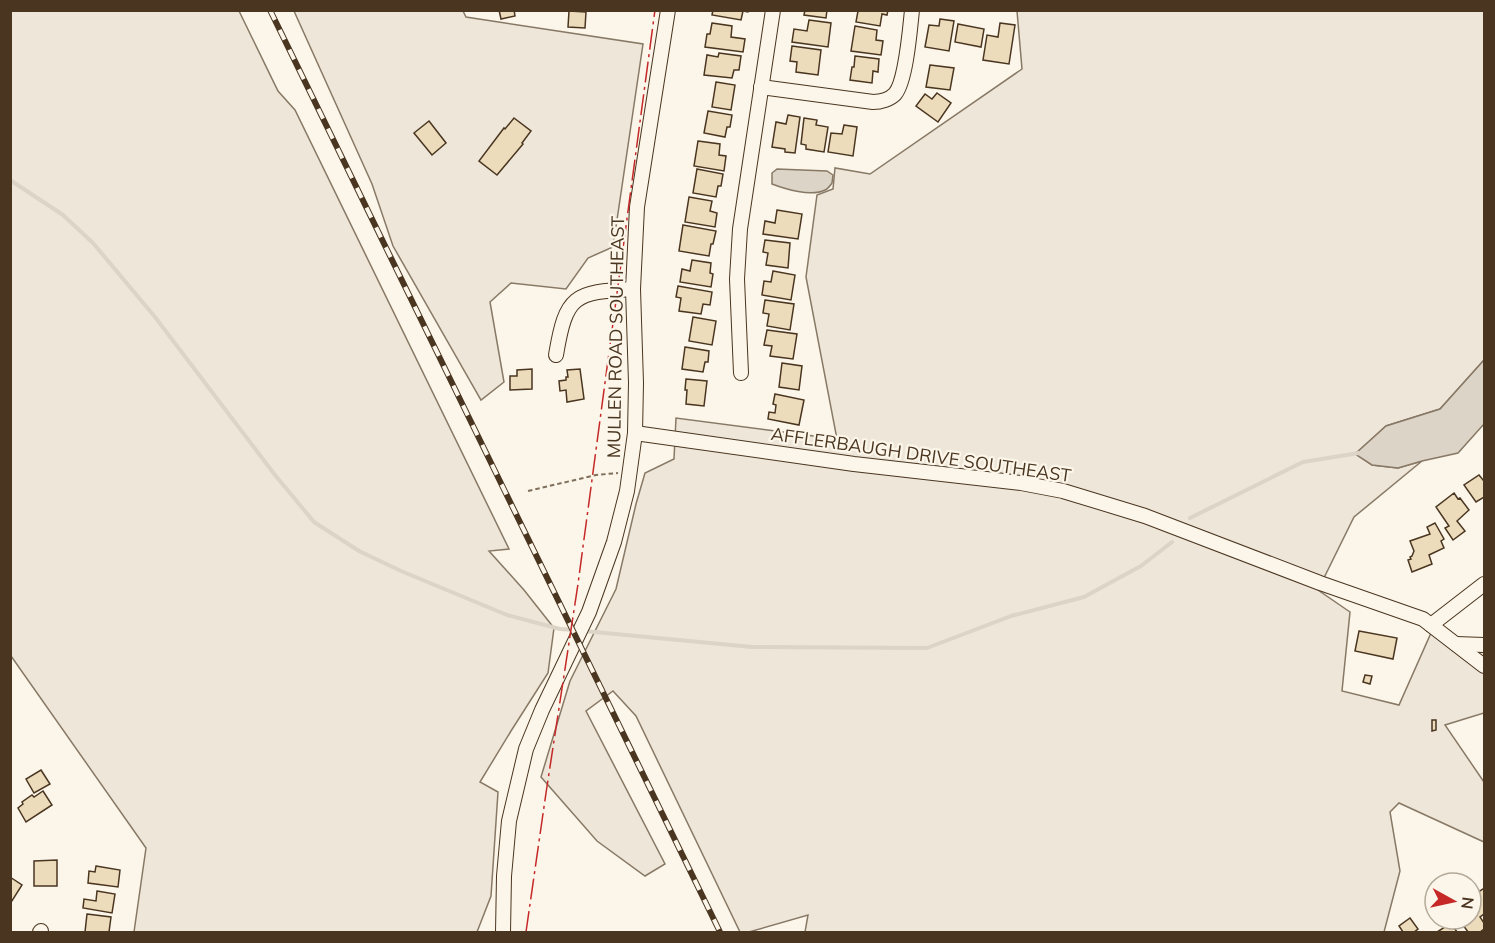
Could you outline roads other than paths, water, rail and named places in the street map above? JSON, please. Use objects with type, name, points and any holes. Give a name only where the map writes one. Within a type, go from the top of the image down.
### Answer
[{"type":"street","name":"MULLEN ROAD SOUTHEAST","points":[[503,933],[504,876],[509,821],[526,749],[597,593],[614,542],[627,490],[635,433],[633,289],[637,207],[668,10]]},
{"type":"street","points":[[741,373],[737,279],[740,229],[773,10]]},
{"type":"street","points":[[761,87],[873,102],[889,98],[896,93],[902,79],[912,10]]},
{"type":"street","points":[[556,355],[565,317],[576,299],[604,290],[633,289]]},
{"type":"street","name":"AFFLERBAUGH DRIVE SOUTHEAST","points":[[635,433],[854,464],[1029,484],[1063,491],[1145,516],[1320,583],[1423,619],[1485,666]]},
{"type":"street","points":[[1431,625],[1485,584]]},
{"type":"street","points":[[1456,644],[1485,645]]},
{"type":"waterway","points":[[10,180],[63,215],[93,243],[155,317],[275,475],[314,522],[359,551],[507,615],[560,629],[576,630]]},
{"type":"waterway","points":[[1190,518],[1303,462],[1359,453]]},
{"type":"waterway","points":[[584,631],[752,647],[927,648],[1011,616],[1084,597],[1141,566],[1172,542]]},
{"type":"railway","points":[[270,10],[720,932]]}]
